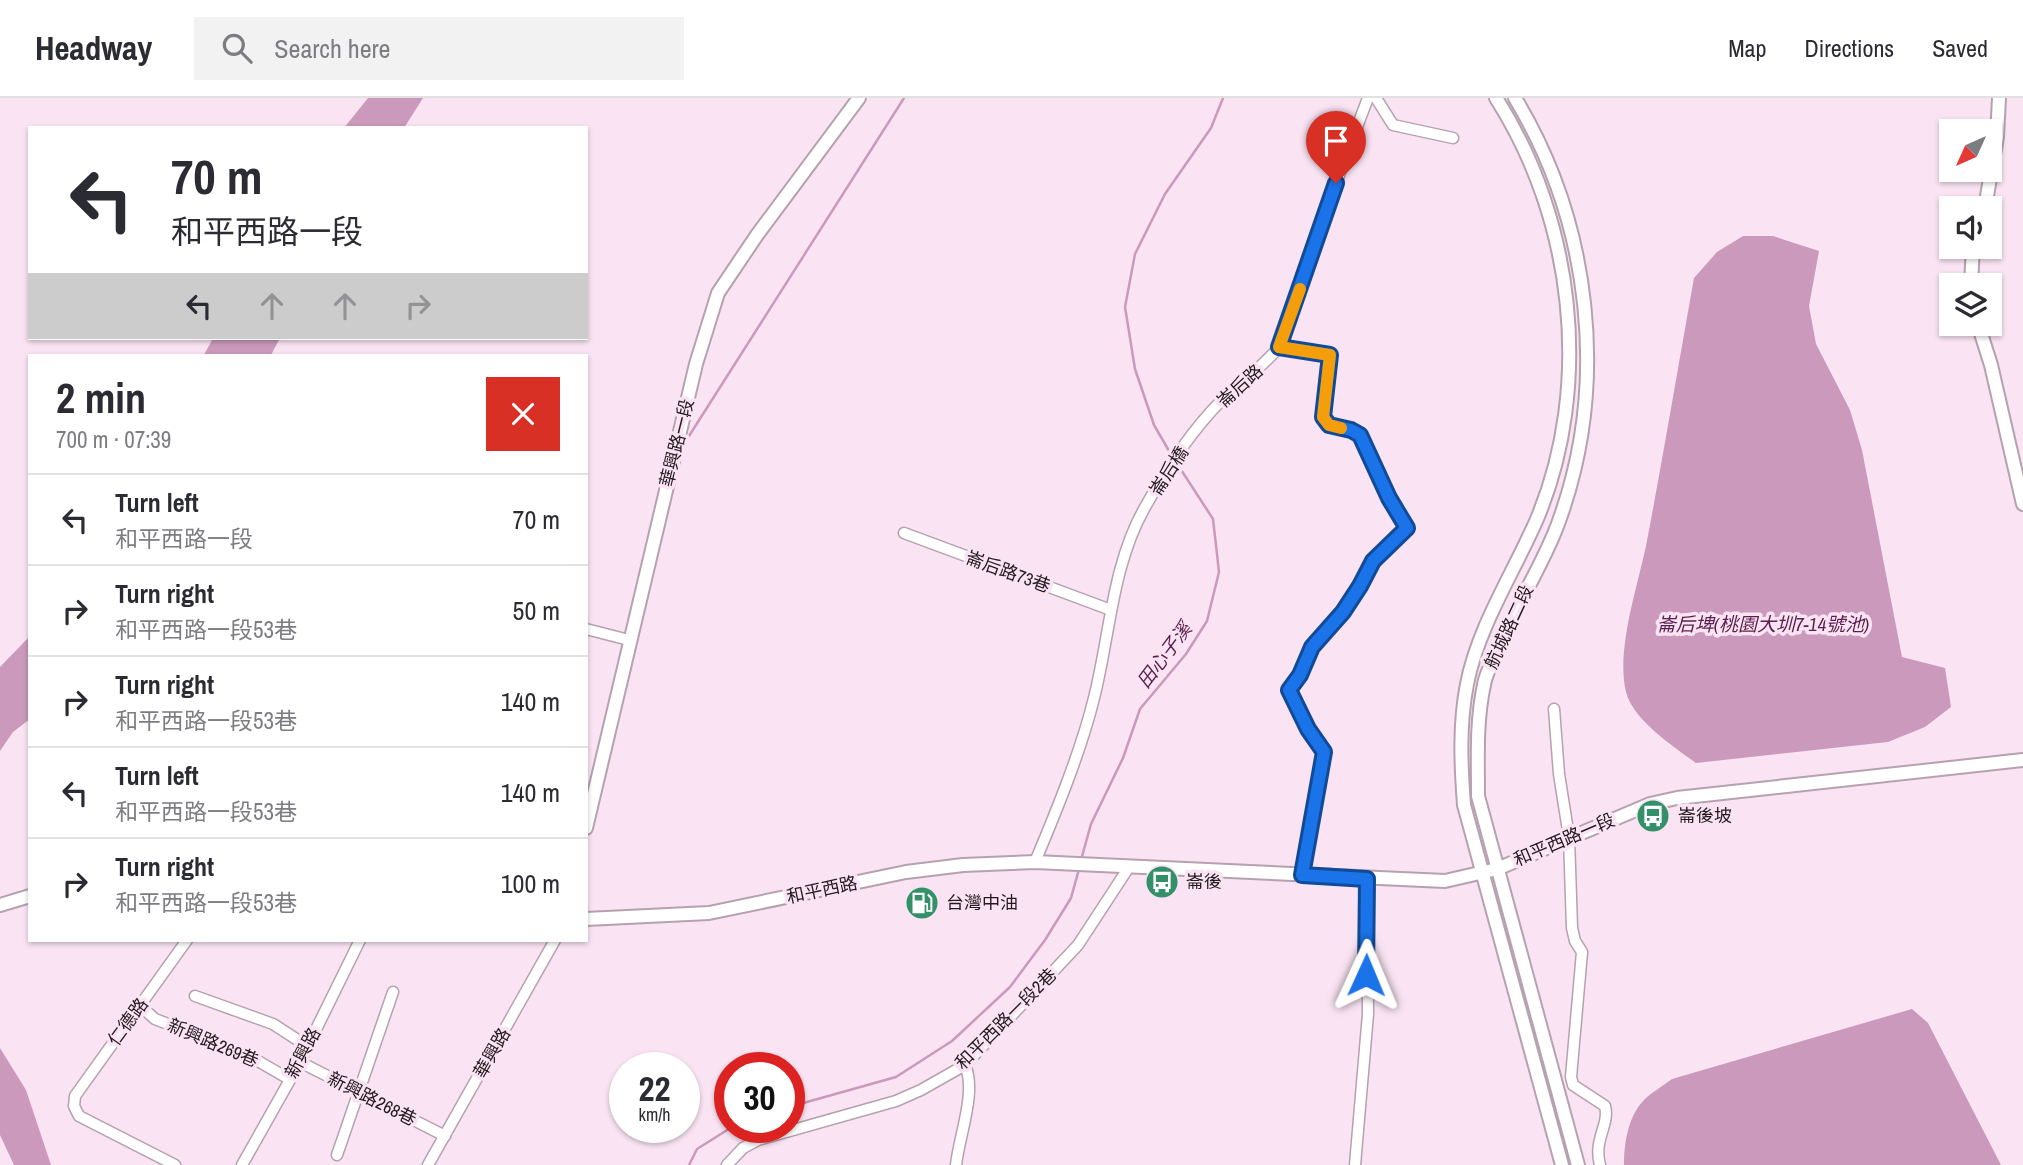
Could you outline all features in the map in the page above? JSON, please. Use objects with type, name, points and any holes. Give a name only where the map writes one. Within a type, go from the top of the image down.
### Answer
[{"type":"street","name":"華興路一段","points":[[588,819],[696,364],[718,293],[757,235],[859,98]]},
{"type":"street","name":"崙后路","points":[[1193,434],[1221,401],[1279,347],[1368,98]]},
{"type":"street","points":[[1376,98],[1393,125],[1453,138]]},
{"type":"street","name":"航城路二段","points":[[1496,98],[1513,124],[1544,202],[1560,255],[1569,330],[1570,375],[1566,414],[1549,484],[1537,518],[1476,653],[1467,682],[1461,722],[1464,805],[1562,1165]]},
{"type":"street","name":"航城路二段","points":[[1515,98],[1530,124],[1556,183],[1570,224],[1583,287],[1587,360],[1585,420],[1574,475],[1559,524],[1501,638],[1484,684],[1477,746],[1478,796],[1578,1165]]},
{"type":"street","points":[[1986,196],[1997,137],[1999,98]]},
{"type":"street","points":[[1982,336],[2023,504]]},
{"type":"street","points":[[1279,347],[1330,355],[1323,417],[1329,425],[1360,435],[1389,498],[1407,528],[1373,561],[1343,612],[1312,647],[1300,675],[1289,690],[1308,729],[1324,752],[1302,875]]},
{"type":"street","name":"崙后橋","points":[[1111,610],[1128,546],[1144,508],[1193,434]]},
{"type":"street","name":"崙后路73巷","points":[[904,533],[1111,610]]},
{"type":"street","points":[[1035,862],[1094,701],[1111,610]]},
{"type":"street","points":[[588,630],[629,640]]},
{"type":"street","points":[[1554,709],[1559,774],[1569,838],[1572,928],[1575,941],[1582,952],[1571,1076],[1573,1085],[1605,1106],[1607,1114],[1596,1150],[1600,1165]]},
{"type":"street","name":"和平西路一段","points":[[1057,863],[1445,881],[1497,869],[1650,804],[1677,798],[2023,760]]},
{"type":"street","name":"和平西路","points":[[588,919],[709,913],[906,872],[963,864],[1057,863]]},
{"type":"street","name":"和平西路一段2巷","points":[[727,1165],[743,1148],[758,1140],[896,1101],[922,1090],[965,1065],[1078,945],[1129,867]]},
{"type":"street","points":[[1355,1165],[1368,1014],[1367,879]]},
{"type":"street","points":[[0,905],[28,898]]},
{"type":"street","name":"仁德路","points":[[167,1163],[79,1116],[74,1106],[75,1096],[186,942]]},
{"type":"street","name":"新興路","points":[[243,1165],[300,1062],[359,942]]},
{"type":"street","name":"華興路","points":[[428,1165],[554,942]]},
{"type":"street","points":[[337,1155],[393,992]]},
{"type":"street","points":[[195,996],[273,1024],[307,1046]]},
{"type":"street","name":"新興路269巷","points":[[139,1005],[155,1019],[246,1054],[289,1079]]},
{"type":"street","name":"新興路268巷","points":[[300,1062],[445,1136]]},
{"type":"street","points":[[956,1165],[966,1113],[969,1074],[965,1065]]},
{"type":"water","points":[[368,98],[423,98],[405,126],[346,126]]},
{"type":"water","name":"崙后埤(桃園大圳7-14號池)","points":[[1743,236],[1773,236],[1819,251],[1809,306],[1816,344],[1850,410],[1862,450],[1902,657],[1945,668],[1951,707],[1925,727],[1888,742],[1696,763],[1655,732],[1637,713],[1626,692],[1624,658],[1629,619],[1646,546],[1694,278],[1717,252]]},
{"type":"water","points":[[212,340],[279,340],[272,354],[205,354]]},
{"type":"water","points":[[28,638],[28,721],[13,732],[0,751],[0,667]]},
{"type":"water","points":[[1912,1009],[1928,1023],[2001,1165],[1624,1165],[1626,1139],[1634,1114],[1647,1097],[1672,1079]]},
{"type":"water","points":[[0,1048],[26,1090],[51,1165],[14,1165],[0,1135]]},
{"type":"waterway","points":[[689,436],[904,98]]},
{"type":"waterway","name":"田心子溪","points":[[1172,456],[1154,425],[1135,369],[1125,307],[1135,254],[1165,194],[1211,128],[1223,98]]},
{"type":"waterway","name":"田心子溪","points":[[1081,860],[1091,824],[1123,758],[1140,709],[1186,654],[1207,621],[1219,572],[1213,519],[1176,462]]},
{"type":"waterway","name":"田心子溪","points":[[805,1103],[896,1077],[952,1041],[1010,987],[1045,940],[1071,898],[1079,869]]},
{"type":"waterway","name":"田心子溪","points":[[689,1165],[697,1149],[714,1138]]},
{"type":"slow traffic","points":[[1300,289],[1279,347],[1330,355],[1323,417],[1329,425],[1341,428]]},
{"type":"place","name":"崙後坡","points":[[1653,816]]},
{"type":"place","name":"崙後","points":[[1162,882]]},
{"type":"place","name":"台灣中油","points":[[922,903]]},
{"type":"route","points":[[1336,183],[1279,347],[1330,355],[1323,417],[1329,425],[1360,435],[1389,498],[1407,528],[1373,561],[1343,612],[1312,647],[1300,675],[1289,690],[1308,729],[1324,752],[1302,875],[1367,879],[1366,975]]}]
